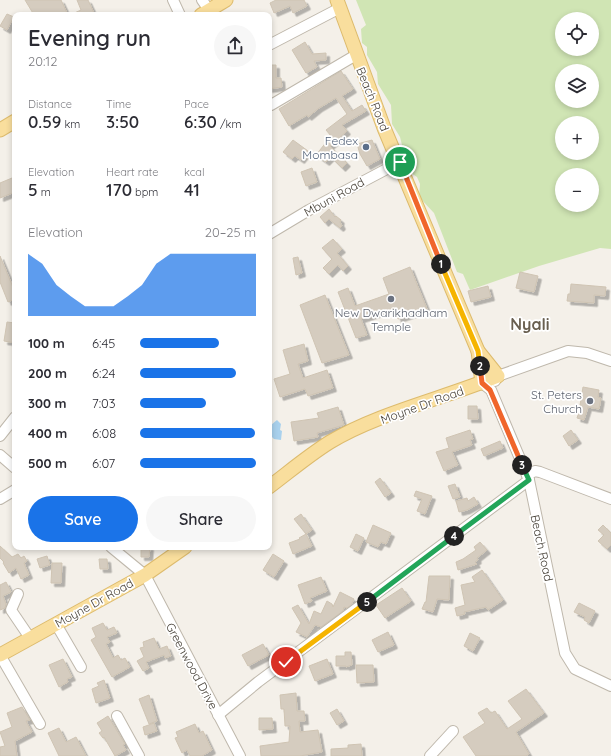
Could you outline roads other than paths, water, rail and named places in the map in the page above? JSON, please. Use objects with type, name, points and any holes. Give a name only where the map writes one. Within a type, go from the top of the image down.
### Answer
[{"type":"main road","points":[[204,8],[226,0]]},
{"type":"main road","name":"Beach Road","points":[[338,4],[384,128],[400,162],[478,351],[480,367],[486,386]]},
{"type":"main road","points":[[0,130],[12,123]]},
{"type":"main road","name":"Beach Road","points":[[478,351],[498,376]]},
{"type":"main road","points":[[466,389],[480,367]]},
{"type":"main road","name":"Moyne Dr Road","points":[[272,485],[320,449],[342,436],[394,414],[466,389],[486,386],[498,376]]},
{"type":"main road","name":"Moyne Dr Road","points":[[0,655],[145,575],[181,550]]},
{"type":"street","points":[[173,0],[179,12]]},
{"type":"street","points":[[272,43],[338,4]]},
{"type":"street","points":[[272,104],[356,55]]},
{"type":"street","name":"Mbuni Road","points":[[272,232],[309,210],[400,162]]},
{"type":"street","name":"Moyne Dr Road","points":[[498,376],[568,352],[587,353],[611,361]]},
{"type":"street","name":"Beach Road","points":[[486,386],[528,478],[565,653],[575,669],[611,686]]},
{"type":"street","points":[[0,436],[12,421]]},
{"type":"street","points":[[0,455],[12,465]]},
{"type":"street","points":[[218,715],[258,682],[528,478],[535,471],[611,499]]},
{"type":"street","points":[[0,499],[12,492]]},
{"type":"street","points":[[115,550],[145,575]]},
{"type":"street","name":"Greenwood Drive","points":[[145,575],[240,756]]},
{"type":"street","points":[[18,594],[11,610],[30,638]]},
{"type":"street","points":[[56,624],[81,667]]},
{"type":"street","points":[[0,655],[40,724]]},
{"type":"street","points":[[117,716],[139,756]]},
{"type":"street","points":[[430,756],[453,731]]},
{"type":"water","points":[[277,420],[281,424],[281,440],[274,439],[272,437],[272,424]]},
{"type":"place","name":"Fedex Mombasa","points":[[366,147]]},
{"type":"place","name":"New Dwarikhadham Temple","points":[[391,299]]},
{"type":"place","name":"St. Peters Church","points":[[590,401]]},
{"type":"district","name":"Nyali","points":[[530,324]]}]
